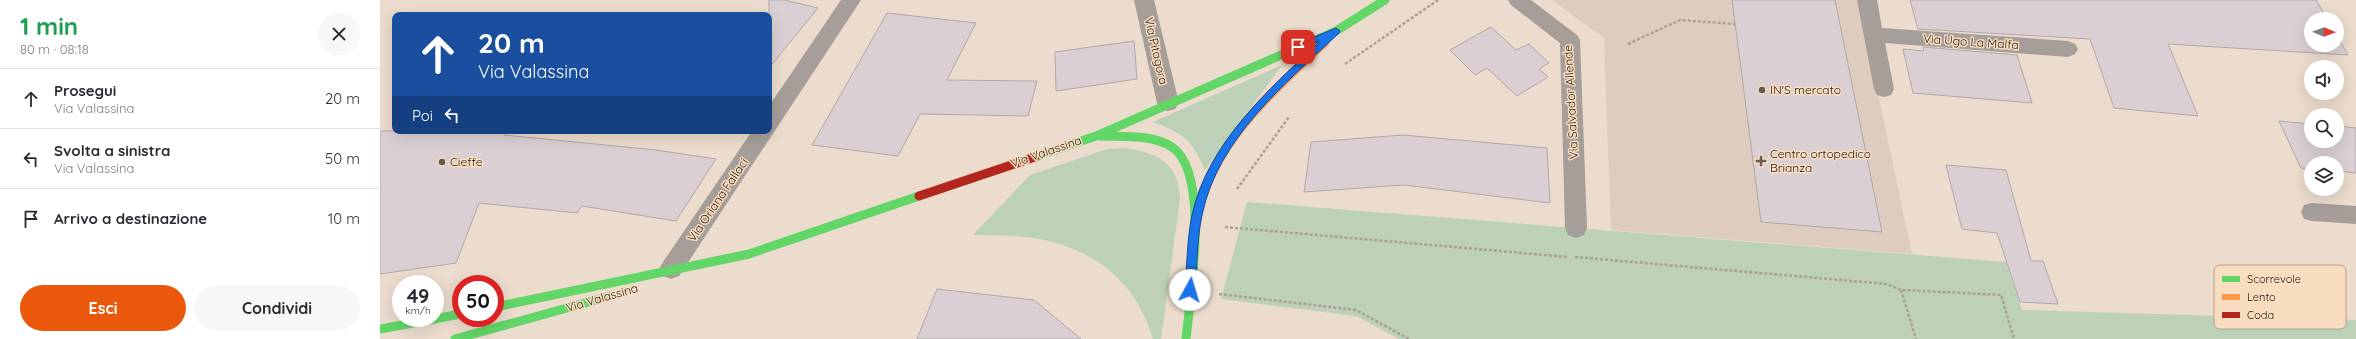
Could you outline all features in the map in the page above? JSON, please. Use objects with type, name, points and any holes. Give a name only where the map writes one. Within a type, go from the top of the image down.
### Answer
[{"type":"main road","name":"Via Valassina","points":[[639,287],[749,254],[1096,136],[1168,103],[1336,31],[1385,0]]},
{"type":"main road","name":"Via Valassina","points":[[1197,215],[1210,175],[1233,139],[1260,104],[1336,31]]},
{"type":"main road","points":[[1096,136],[1147,138],[1173,147],[1188,166],[1197,215],[1186,339]]},
{"type":"main road","name":"Via Valassina","points":[[504,305],[671,269],[749,254]]},
{"type":"main road","name":"Via Valassina","points":[[455,339],[617,294]]},
{"type":"main road","points":[[380,329],[452,316]]},
{"type":"street","points":[[772,118],[851,0]]},
{"type":"street","name":"Via Pitagora","points":[[1144,0],[1168,103]]},
{"type":"street","name":"Via Salvador Allende","points":[[1518,0],[1570,40],[1576,228]]},
{"type":"street","points":[[1867,0],[1884,89]]},
{"type":"street","name":"Via Ugo La Malfa","points":[[1873,35],[2068,49]]},
{"type":"street","name":"Via Oriana Fallaci","points":[[671,269],[762,134]]},
{"type":"street","points":[[2312,212],[2356,215]]},
{"type":"path","points":[[1340,68],[1351,58],[1438,0]]},
{"type":"path","points":[[1628,44],[1680,20],[1735,24]]},
{"type":"path","points":[[1236,192],[1292,113]]},
{"type":"path","points":[[1222,234],[1222,227],[1225,220]]},
{"type":"path","points":[[1222,227],[1887,284],[1901,290],[2001,295],[2014,339]]},
{"type":"path","points":[[1901,290],[1916,339]]},
{"type":"path","points":[[1214,293],[1356,310],[1409,339]]},
{"type":"shaded area","points":[[1552,0],[1858,0],[1912,254],[1611,230],[1604,38]]},
{"type":"green space","points":[[1282,65],[1205,170],[1191,144],[1186,139],[1173,130],[1153,122]]},
{"type":"green space","points":[[1126,148],[1148,153],[1165,162],[1176,177],[1178,187],[1180,199],[1161,339],[1153,339],[1136,300],[1124,284],[1110,270],[1094,259],[1076,250],[1056,243],[1034,238],[973,235],[1030,175],[1107,149]]},
{"type":"green space","points":[[1247,202],[2006,262],[2022,310],[2214,316],[2214,329],[2346,329],[2346,320],[2356,320],[2356,339],[1399,339],[1356,316],[1221,299]]},
{"type":"building","points":[[769,0],[784,0],[818,8],[772,64],[772,12],[769,12]]},
{"type":"building","points":[[1732,0],[1835,0],[1882,232],[1761,222]]},
{"type":"building","points":[[1910,0],[2316,0],[2323,12],[2304,12],[2304,52],[2344,52],[2344,48],[2348,55],[2168,44],[2198,116],[2114,108],[2090,39],[1918,29]]},
{"type":"building","points":[[887,13],[976,23],[947,80],[1037,81],[1028,116],[920,114],[898,156],[812,145]]},
{"type":"building","points":[[1491,27],[1516,50],[1529,44],[1549,63],[1539,69],[1548,77],[1517,96],[1487,68],[1475,75],[1450,50]]},
{"type":"building","points":[[1134,41],[1137,79],[1056,91],[1055,52]]},
{"type":"building","points":[[1923,47],[2017,55],[2032,103],[1913,93],[1903,49],[1924,51]]},
{"type":"building","points":[[2279,121],[2304,123],[2304,148],[2344,148],[2344,127],[2356,128],[2356,173],[2344,172],[2344,156],[2304,156],[2304,168],[2301,168]]},
{"type":"building","points":[[380,131],[392,131],[392,134],[504,134],[656,150],[716,159],[676,221],[582,206],[577,213],[479,203],[456,263],[380,274]]},
{"type":"building","points":[[1403,135],[1547,148],[1550,203],[1404,185],[1304,192],[1311,142]]},
{"type":"building","points":[[1946,165],[2006,170],[2031,261],[2043,261],[2058,304],[2020,302],[1997,233],[1962,229]]},
{"type":"building","points":[[937,289],[1034,300],[1081,339],[917,339]]},
{"type":"traffic: fast","points":[[1035,157],[1096,136],[1336,31],[1385,0]]},
{"type":"traffic: fast","points":[[1100,136],[1138,138],[1159,141],[1174,148],[1185,164],[1192,185],[1195,211],[1194,266],[1186,339]]},
{"type":"traffic: fast","points":[[504,305],[749,254],[919,196]]},
{"type":"traffic: fast","points":[[455,339],[610,296]]},
{"type":"traffic: fast","points":[[380,329],[452,316]]},
{"type":"traffic: slow","points":[[1198,212],[1209,178],[1222,155],[1248,119],[1278,87],[1325,42]]},
{"type":"traffic: jam","points":[[919,196],[1035,157]]},
{"type":"place","name":"IN'S mercato","points":[[1762,90]]},
{"type":"place","name":"Centro ortopedico Brianza","points":[[1761,161]]},
{"type":"place","name":"Cieffe","points":[[442,162]]},
{"type":"route","points":[[1190,290],[1197,215],[1210,175],[1233,139],[1260,104],[1336,31],[1298,47]]}]
